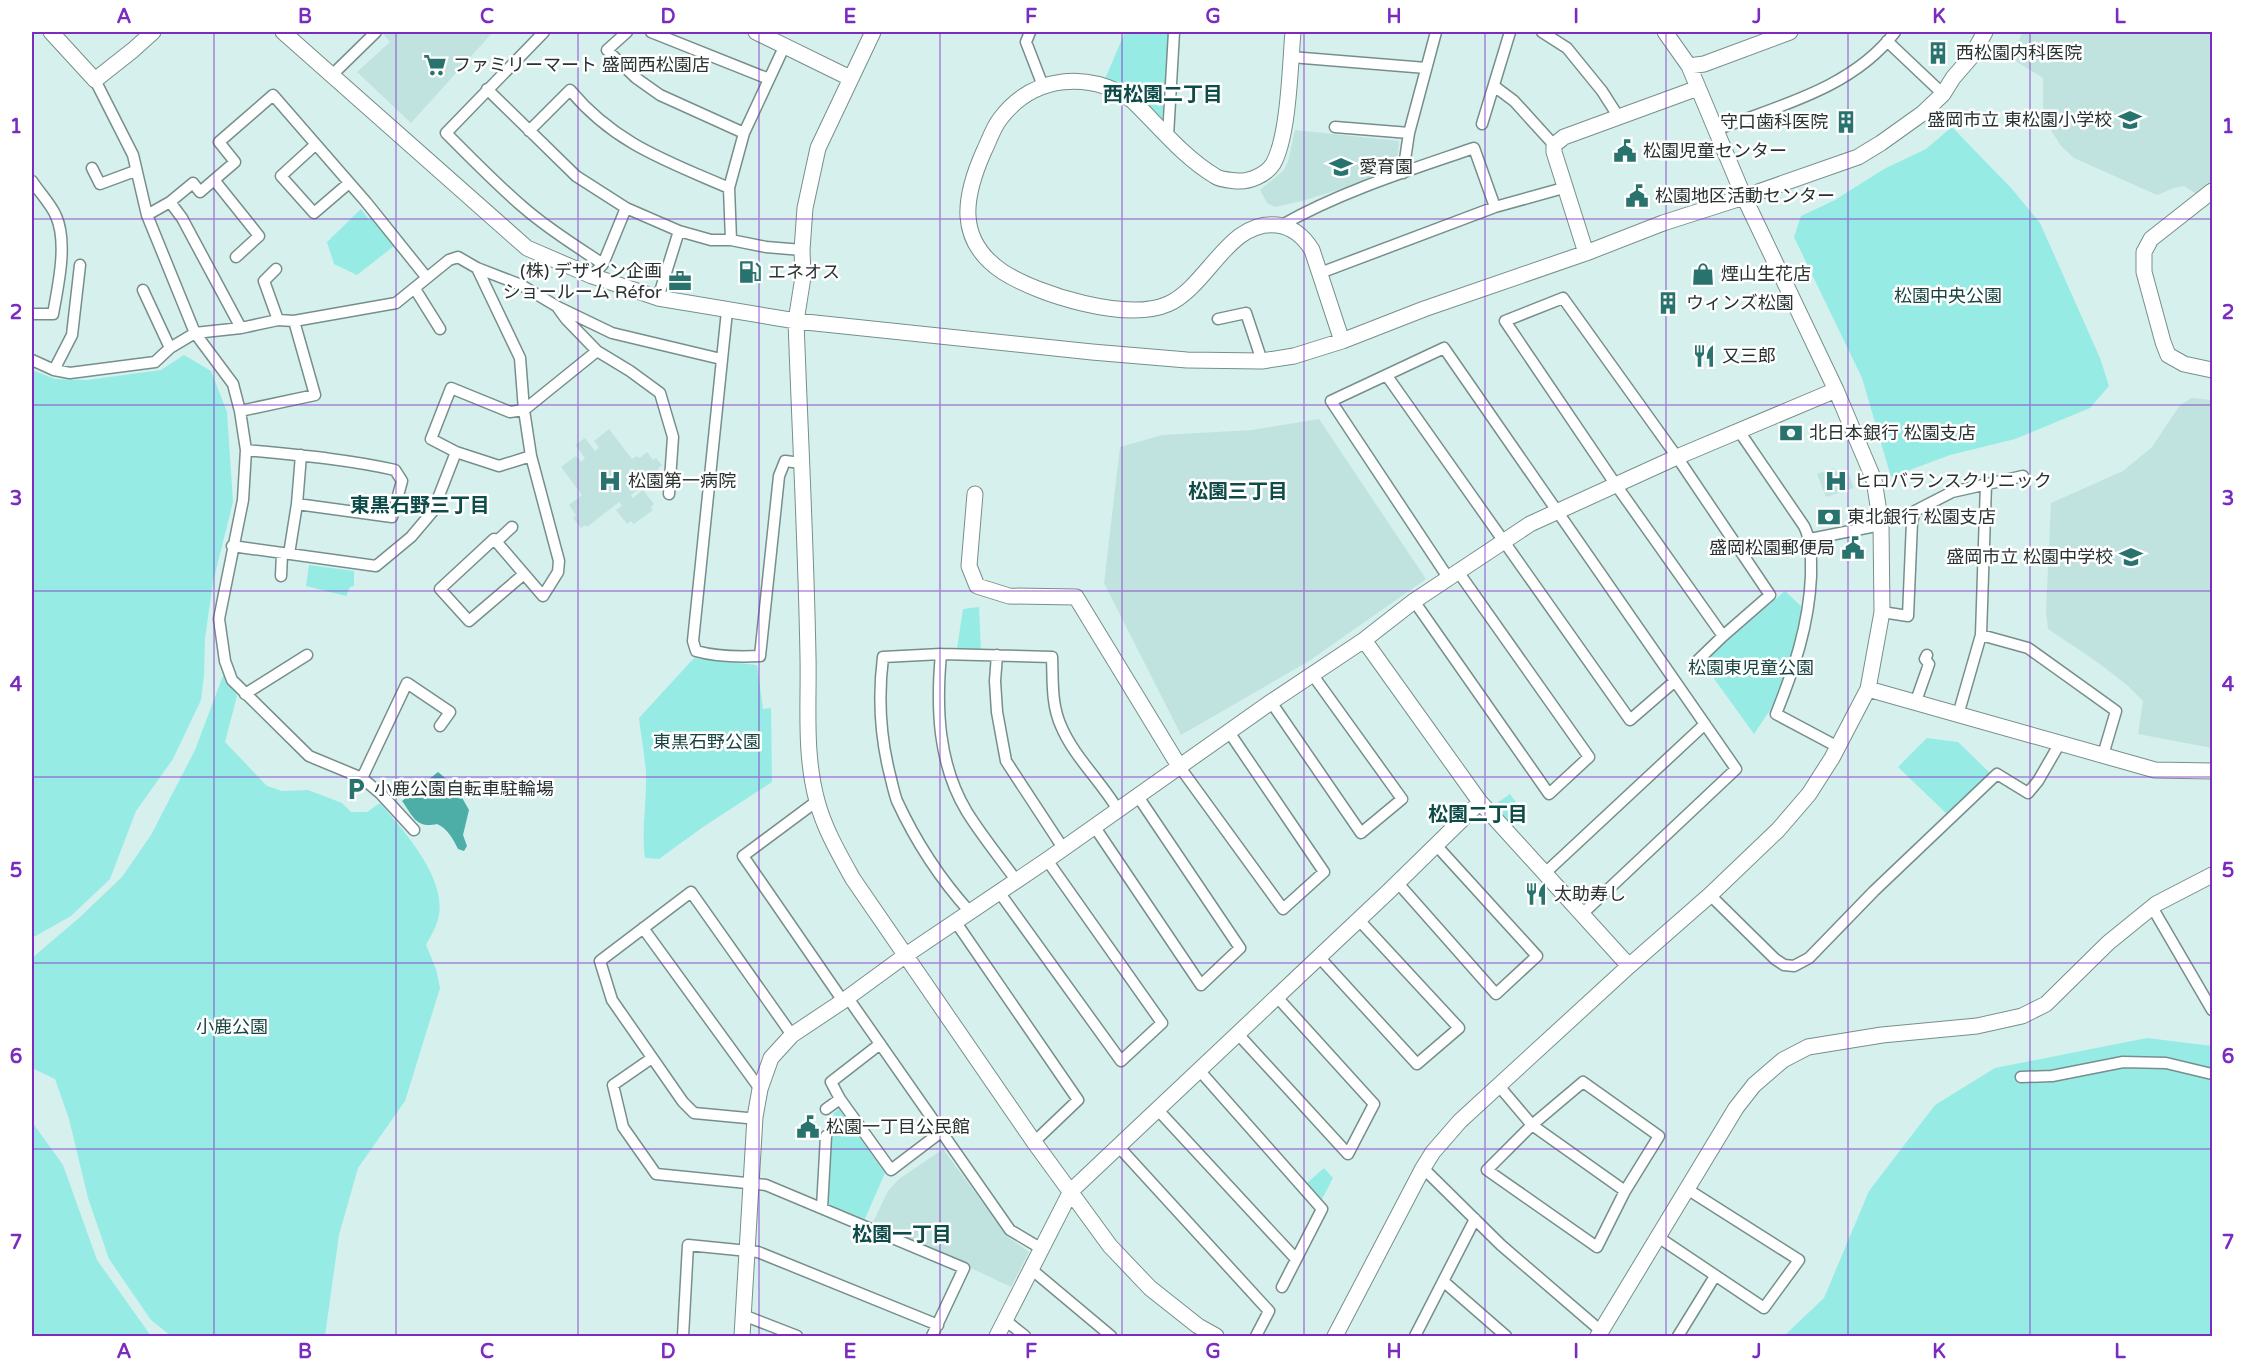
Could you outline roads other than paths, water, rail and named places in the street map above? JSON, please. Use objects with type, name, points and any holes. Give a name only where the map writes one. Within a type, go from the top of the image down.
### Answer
[{"type":"street","points":[[51,32],[95,80],[133,155],[147,216],[195,333],[233,384],[246,450],[243,500],[219,620],[225,661],[232,680],[309,756],[362,778],[414,830]]},
{"type":"street","points":[[95,80],[133,51],[153,32]]},
{"type":"street","points":[[283,32],[527,248],[592,276],[658,298],[796,321],[1104,353],[1187,360],[1262,362],[1294,356],[1342,340],[1664,223],[1744,198],[1858,157],[1923,113],[1943,94],[1971,57],[1985,32]]},
{"type":"street","points":[[333,74],[376,32]]},
{"type":"street","points":[[544,32],[446,133],[485,173],[524,208],[554,232],[603,264]]},
{"type":"street","points":[[627,32],[607,50],[636,78],[660,95],[744,133]]},
{"type":"street","points":[[651,32],[769,79]]},
{"type":"street","points":[[756,32],[850,78]]},
{"type":"street","points":[[873,32],[818,148],[805,208],[803,277],[796,321],[808,657],[807,716],[809,759],[817,801],[832,841],[853,879],[1034,1142],[1110,1246],[1142,1280],[1198,1326],[1216,1336]]},
{"type":"street","points":[[1030,32],[1026,42],[1043,86]]},
{"type":"street","points":[[1168,136],[1174,32]]},
{"type":"street","points":[[1293,32],[1280,148],[1272,166],[1257,176],[1248,181],[1217,178],[1194,161],[1133,101],[1113,88],[1079,80],[1043,86],[1019,100],[1000,118],[969,191],[968,221],[980,249],[996,267],[1018,282],[1035,289],[1126,311],[1149,310],[1166,305],[1188,291],[1244,231],[1267,224],[1282,225],[1297,232],[1307,242],[1320,273],[1342,340]]},
{"type":"street","points":[[1403,173],[1409,134],[1436,32]]},
{"type":"street","points":[[1482,124],[1510,32]]},
{"type":"street","points":[[1542,32],[1567,48],[1602,91],[1618,116]]},
{"type":"street","points":[[1335,1336],[1433,1152],[1460,1121],[1710,895],[1778,830],[1809,794],[1838,747],[1868,689],[1882,612],[1881,525],[1874,480],[1836,390],[1744,198],[1689,66],[1665,32]]},
{"type":"street","points":[[1689,66],[1704,64],[1786,32]]},
{"type":"street","points":[[1716,130],[1803,97],[1848,75],[1895,32]]},
{"type":"street","points":[[1887,41],[1943,94]]},
{"type":"street","points":[[731,240],[729,188],[744,133],[785,45]]},
{"type":"street","points":[[1291,57],[1426,68]]},
{"type":"street","points":[[1494,86],[1514,101],[1554,145],[1554,152],[1567,187],[1586,253]]},
{"type":"street","points":[[1554,145],[1564,137],[1698,88]]},
{"type":"street","points":[[487,89],[576,176],[626,208],[679,231],[711,240],[731,240],[766,247],[802,250]]},
{"type":"street","points":[[529,131],[570,90],[588,111],[610,130],[645,151],[729,188]]},
{"type":"street","points":[[147,216],[170,202],[193,183],[200,192],[235,162],[219,142],[273,95],[427,278]]},
{"type":"street","points":[[1335,127],[1409,134]]},
{"type":"street","points":[[315,145],[281,176],[314,213],[349,183]]},
{"type":"street","points":[[1282,225],[1305,212],[1474,148],[1495,207]]},
{"type":"street","points":[[92,168],[100,184],[135,171]]},
{"type":"street","points":[[32,181],[56,216],[60,239],[61,270],[53,314],[32,314]]},
{"type":"street","points":[[215,181],[259,236],[236,257]]},
{"type":"street","points":[[1320,273],[1495,207],[1567,187]]},
{"type":"street","points":[[2212,191],[2151,239],[2144,252],[2144,272],[2168,355],[2184,364],[2212,370]]},
{"type":"street","points":[[170,202],[182,218],[241,328]]},
{"type":"street","points":[[592,276],[603,264],[626,208]]},
{"type":"street","points":[[658,298],[679,231]]},
{"type":"street","points":[[32,360],[54,370],[70,373],[154,362],[170,348],[195,333],[241,328],[278,320],[294,321],[396,303],[449,260],[458,257],[477,268],[520,285],[558,307],[612,333],[721,359]]},
{"type":"street","points":[[54,370],[72,335],[80,265]]},
{"type":"street","points":[[477,268],[520,358],[524,410],[531,456],[560,561],[558,572],[543,596],[494,539],[440,589],[469,621],[524,574]]},
{"type":"street","points":[[276,269],[264,281],[278,320]]},
{"type":"street","points":[[415,289],[440,329]]},
{"type":"street","points":[[143,290],[170,348]]},
{"type":"street","points":[[1694,664],[1770,595],[1677,458],[1563,298],[1505,321],[1616,485],[1723,636]]},
{"type":"street","points":[[558,307],[566,319],[597,351],[660,393],[674,437],[669,494]]},
{"type":"street","points":[[727,311],[693,641],[696,651],[740,657],[760,656],[779,476],[785,462],[801,463]]},
{"type":"street","points":[[1218,319],[1246,313],[1262,362]]},
{"type":"street","points":[[240,411],[315,395],[294,321]]},
{"type":"street","points":[[1414,602],[1549,794],[1589,757],[1454,576],[1331,401],[1444,348],[1736,769],[1581,915]]},
{"type":"street","points":[[531,456],[499,466],[456,452],[431,439],[451,388],[510,412],[524,410],[597,351]]},
{"type":"street","points":[[1387,376],[1630,720],[1675,681]]},
{"type":"street","points":[[742,1336],[754,1117],[760,1089],[771,1058],[792,1035],[1047,860],[1271,702],[1364,640],[1414,602],[1530,524],[1836,390]]},
{"type":"street","points":[[1739,431],[1804,526],[1810,539],[1810,595],[1805,627],[1797,661],[1776,714],[1838,747]]},
{"type":"street","points":[[246,450],[301,455],[395,470],[402,481],[392,517],[297,504]]},
{"type":"street","points":[[232,546],[376,566],[411,537],[433,511],[456,452]]},
{"type":"street","points":[[282,576],[297,504],[301,455]]},
{"type":"street","points":[[1882,612],[1908,616],[1912,522],[1915,511],[1952,492],[2023,476]]},
{"type":"street","points":[[1958,715],[1981,635],[1986,484]]},
{"type":"street","points":[[975,494],[969,566],[977,586],[1009,596],[1076,597],[1179,766],[1283,909],[1324,872],[1230,732]]},
{"type":"street","points":[[1810,539],[1881,525]]},
{"type":"street","points":[[497,542],[512,527]]},
{"type":"street","points":[[1981,635],[2028,648],[2116,711],[2103,755]]},
{"type":"street","points":[[1364,640],[1480,802],[1629,966]]},
{"type":"street","points":[[941,654],[938,688],[940,729],[948,770],[967,812],[1016,880]]},
{"type":"street","points":[[970,912],[951,891],[896,800],[883,746],[880,685],[883,657],[941,654],[1052,657],[1054,703],[1060,725],[1076,752],[1118,810]]},
{"type":"street","points":[[245,694],[307,655]]},
{"type":"street","points":[[997,655],[995,681],[997,712],[1006,761],[1063,848]]},
{"type":"street","points":[[1916,701],[1929,664],[1925,659],[1927,655]]},
{"type":"street","points":[[1271,702],[1361,833],[1402,799],[1312,674]]},
{"type":"street","points":[[362,778],[407,683],[450,712],[440,726]]},
{"type":"street","points":[[1868,689],[2155,770],[2212,771]]},
{"type":"street","points":[[1544,874],[1705,724]]},
{"type":"street","points":[[1710,895],[1775,960],[1784,965],[1794,966],[1809,958],[1874,891],[1997,774],[2028,793],[2038,781],[2060,744]]},
{"type":"street","points":[[1094,826],[1201,985],[1240,948],[1137,795]]},
{"type":"street","points":[[817,801],[742,856],[845,1000],[880,1044],[1010,1230],[1042,1249]]},
{"type":"street","points":[[997,1336],[1071,1191],[1480,802]]},
{"type":"street","points":[[1396,882],[1496,994],[1537,956],[1435,844]]},
{"type":"street","points":[[999,892],[1121,1061],[1162,1023],[1047,860]]},
{"type":"street","points":[[1423,1168],[1502,1245],[1599,1334],[1736,1108],[1754,1085],[1783,1060],[1808,1047],[1882,1035],[1977,1026],[2022,1016],[2046,1004],[2108,943],[2152,907],[2212,876]]},
{"type":"street","points":[[754,1117],[694,1113],[683,1102],[612,1000],[600,961],[691,892],[792,1035]]},
{"type":"street","points":[[2152,907],[2212,1010]]},
{"type":"street","points":[[1319,957],[1417,1064],[1459,1028],[1358,919]]},
{"type":"street","points":[[955,921],[1078,1100],[1034,1142]]},
{"type":"street","points":[[643,928],[760,1089]]},
{"type":"street","points":[[1237,1033],[1348,1154],[1374,1104],[1276,996]]},
{"type":"street","points":[[880,1044],[831,1082],[840,1099],[891,1170],[941,1132]]},
{"type":"street","points":[[652,1058],[613,1085],[623,1127],[656,1174],[766,1185],[964,1268],[932,1336]]},
{"type":"street","points":[[2021,1077],[2052,1076],[2123,1062],[2166,1064],[2212,1074]]},
{"type":"street","points":[[1199,1070],[1322,1209],[1282,1287]]},
{"type":"street","points":[[1583,1082],[1659,1136],[1625,1191],[1598,1247],[1487,1170],[1532,1125],[1583,1082]]},
{"type":"street","points":[[1499,1086],[1532,1125],[1625,1191]]},
{"type":"street","points":[[826,1109],[840,1099]]},
{"type":"street","points":[[1157,1109],[1296,1258]]},
{"type":"street","points":[[822,1208],[826,1136]]},
{"type":"street","points":[[1118,1146],[1269,1311],[1256,1336]]},
{"type":"street","points":[[1658,1237],[1764,1308],[1799,1260],[1687,1189]]},
{"type":"street","points":[[1415,1336],[1475,1219]]},
{"type":"street","points":[[683,1336],[688,1245],[758,1252],[938,1325]]},
{"type":"street","points":[[1031,1269],[1111,1336]]},
{"type":"street","points":[[1678,1336],[1715,1276]]},
{"type":"street","points":[[1443,1281],[1506,1336]]},
{"type":"street","points":[[743,1315],[797,1336]]},
{"type":"street","points":[[1005,1320],[1025,1336]]},
{"type":"place","name":"西松園内科医院","points":[[1938,53]]},
{"type":"place","name":"ファミリーマート 盛岡西松園店","points":[[435,65]]},
{"type":"place","name":"盛岡市立 東松園小学校","points":[[2130,120]]},
{"type":"place","name":"守口歯科医院","points":[[1846,122]]},
{"type":"place","name":"松園児童センター","points":[[1625,151]]},
{"type":"place","name":"愛育園","points":[[1341,167]]},
{"type":"place","name":"松園地区活動センター","points":[[1637,196]]},
{"type":"place","name":"エネオス","points":[[750,272]]},
{"type":"place","name":"煙山生花店","points":[[1703,274]]},
{"type":"place","name":"(株) デザイン企画 ショールーム Réfor","points":[[680,281]]},
{"type":"place","name":"ウィンズ松園","points":[[1668,303]]},
{"type":"place","name":"又三郎","points":[[1704,356]]},
{"type":"place","name":"北日本銀行 松園支店","points":[[1791,433]]},
{"type":"place","name":"松園第一病院","points":[[610,481]]},
{"type":"place","name":"ヒロバランスクリニック","points":[[1836,481]]},
{"type":"place","name":"東北銀行 松園支店","points":[[1829,517]]},
{"type":"place","name":"盛岡松園郵便局","points":[[1853,548]]},
{"type":"place","name":"盛岡市立 松園中学校","points":[[2131,557]]},
{"type":"place","name":"小鹿公園自転車駐輪場","points":[[356,789]]},
{"type":"place","name":"太助寿し","points":[[1536,894]]},
{"type":"place","name":"松園一丁目公民館","points":[[808,1127]]},
{"type":"district","name":"西松園二丁目","points":[[1163,94]]},
{"type":"district","name":"松園三丁目","points":[[1238,491]]},
{"type":"district","name":"東黒石野三丁目","points":[[420,505]]},
{"type":"district","name":"松園二丁目","points":[[1478,814]]},
{"type":"district","name":"松園一丁目","points":[[902,1234]]},
{"type":"park label","name":"松園中央公園","points":[[1948,296]]},
{"type":"park label","name":"松園東児童公園","points":[[1751,668]]},
{"type":"park label","name":"東黒石野公園","points":[[707,742]]},
{"type":"park label","name":"小鹿公園","points":[[232,1027]]}]
